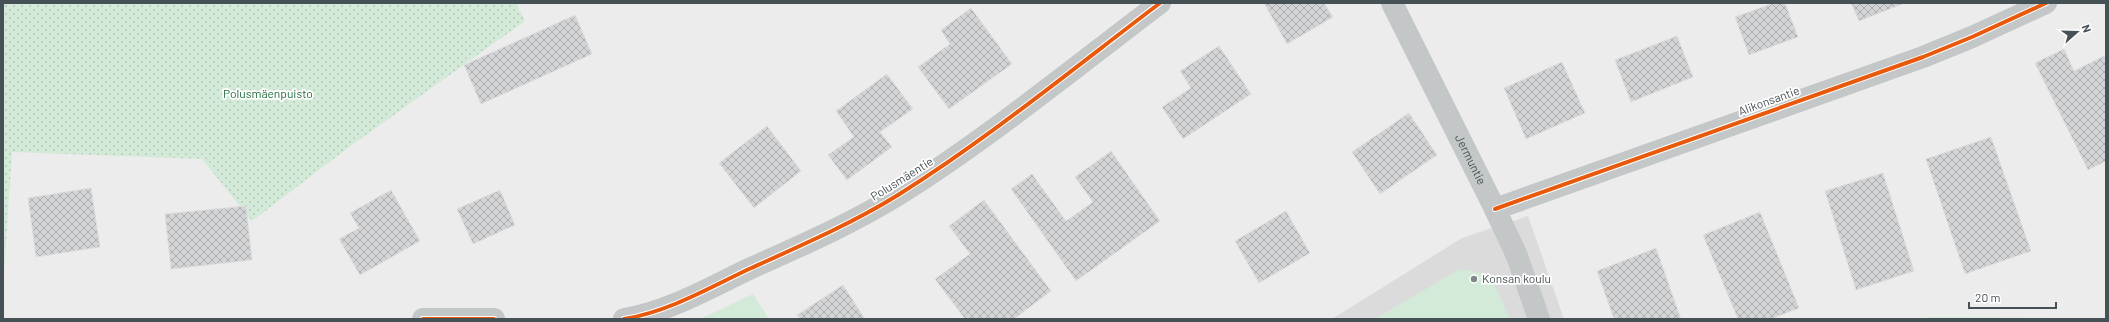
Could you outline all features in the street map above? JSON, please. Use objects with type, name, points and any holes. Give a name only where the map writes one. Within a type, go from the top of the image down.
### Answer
[{"type":"street","name":"Polusmäentie","points":[[624,319],[666,308],[853,221],[897,196],[958,155],[1160,3]]},
{"type":"street","name":"Jermuntie","points":[[1392,3],[1517,256],[1539,319]]},
{"type":"street","name":"Alikonsantie","points":[[1495,209],[1923,58],[2046,3]]},
{"type":"street","points":[[423,319],[494,319]]},
{"type":"shaded area","name":"Konsan koulu","points":[[1528,216],[1564,319],[1332,319],[1462,238]]},
{"type":"green space","name":"Polusmäenpuisto","points":[[3,3],[516,3],[525,21],[352,145],[252,221],[202,159],[12,152],[3,287]]},
{"type":"green space","points":[[1460,269],[1490,275],[1510,319],[1375,319]]},
{"type":"green space","points":[[753,294],[769,319],[700,319]]},
{"type":"green space","points":[[1930,317],[2091,318],[2091,319],[1919,319]]},
{"type":"building","points":[[1264,3],[1324,3],[1333,17],[1287,44]]},
{"type":"building","points":[[1774,3],[1785,3],[1798,37],[1749,55],[1735,17]]},
{"type":"building","points":[[1851,3],[1905,3],[1859,21]]},
{"type":"building","points":[[971,8],[1012,64],[949,109],[918,67],[950,44],[941,30]]},
{"type":"building","points":[[575,15],[592,54],[481,104],[464,65]]},
{"type":"building","points":[[1677,36],[1693,77],[1631,102],[1615,60]]},
{"type":"building","points":[[1219,46],[1251,94],[1183,139],[1162,107],[1191,88],[1180,71]]},
{"type":"building","points":[[2064,49],[2074,71],[2104,56],[2106,59],[2106,161],[2088,170],[2035,63]]},
{"type":"building","points":[[1562,62],[1585,113],[1526,139],[1504,88]]},
{"type":"building","points":[[887,74],[913,109],[880,132],[892,147],[847,180],[828,155],[854,137],[836,111]]},
{"type":"building","points":[[1409,113],[1437,155],[1380,194],[1352,152]]},
{"type":"building","points":[[767,126],[801,171],[754,208],[719,163]]},
{"type":"building","points":[[1991,137],[2031,251],[1965,274],[1926,159]]},
{"type":"building","points":[[1111,151],[1160,221],[1076,281],[1011,189],[1032,174],[1066,221],[1093,202],[1075,177]]},
{"type":"building","points":[[1883,173],[1914,271],[1856,290],[1825,191]]},
{"type":"building","points":[[91,188],[100,247],[36,257],[28,198]]},
{"type":"building","points":[[391,190],[420,241],[360,275],[339,239],[359,228],[350,213]]},
{"type":"building","points":[[500,190],[515,225],[473,244],[457,209]]},
{"type":"building","points":[[984,200],[1051,291],[1014,319],[965,319],[935,279],[970,254],[949,226]]},
{"type":"building","points":[[246,206],[252,260],[171,269],[165,214]]},
{"type":"building","points":[[1286,211],[1310,253],[1259,283],[1235,241]]},
{"type":"building","points":[[1760,212],[1799,308],[1771,319],[1738,319],[1703,235]]},
{"type":"building","points":[[1656,248],[1681,319],[1614,319],[1597,271]]},
{"type":"building","points":[[843,285],[865,319],[800,319],[797,315]]},
{"type":"cycle path","points":[[624,319],[656,311],[688,298],[825,234],[880,206],[966,150],[1160,3]]},
{"type":"cycle path","points":[[1495,209],[1923,57],[1972,37],[2046,3]]},
{"type":"cycle path","points":[[423,319],[494,319]]},
{"type":"place","name":"Konsan koulu","points":[[1474,279]]}]
